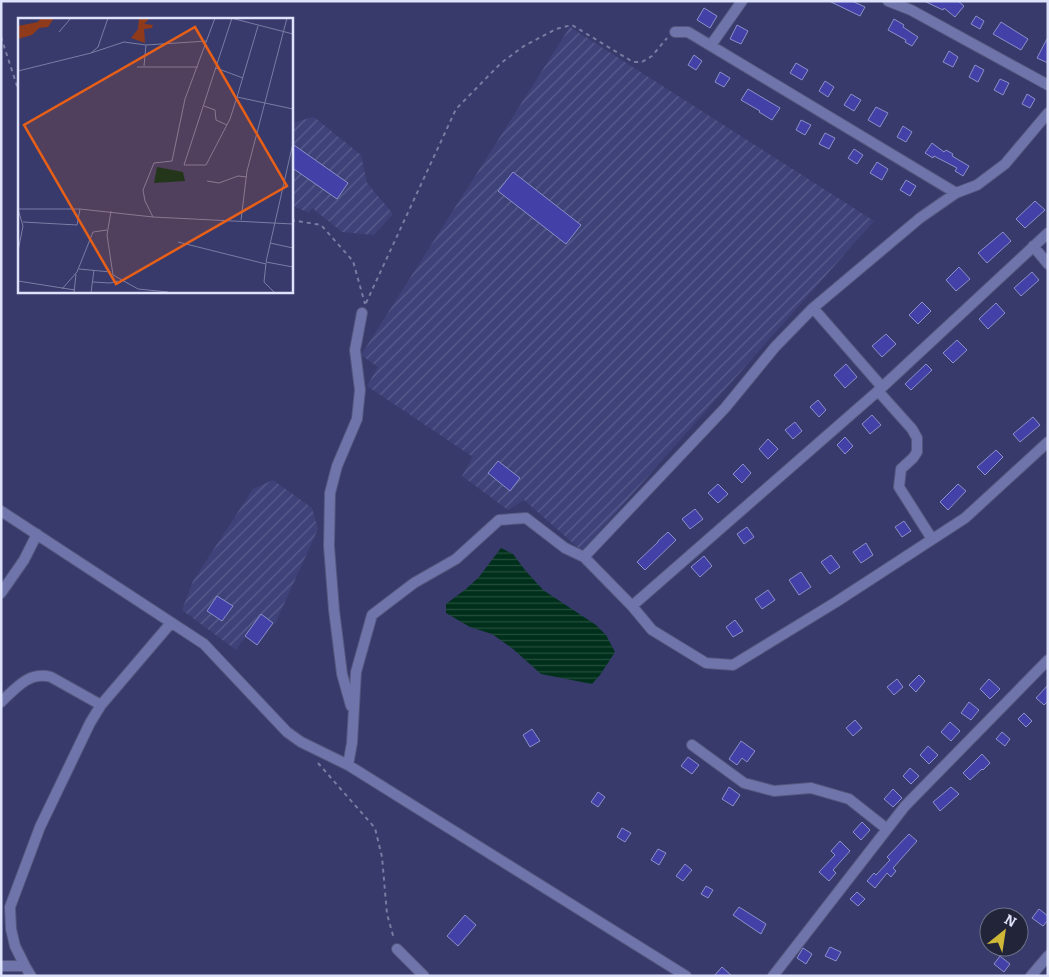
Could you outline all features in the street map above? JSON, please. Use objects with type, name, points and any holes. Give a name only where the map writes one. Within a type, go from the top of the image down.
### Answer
[{"type":"street","points":[[711,45],[742,1]]},
{"type":"street","points":[[888,1],[911,10],[1048,85]]},
{"type":"street","points":[[675,32],[688,32],[711,45],[956,193]]},
{"type":"street","points":[[584,558],[718,415],[775,347],[813,308],[920,218],[956,193],[977,185],[1005,164],[1048,113]]},
{"type":"street","points":[[632,606],[880,389],[1048,232]]},
{"type":"street","points":[[1033,246],[1048,264]]},
{"type":"street","points":[[813,308],[918,438],[917,452],[901,469],[899,487],[932,539]]},
{"type":"street","points":[[354,716],[342,674],[334,610],[329,546],[330,493],[337,466],[357,419],[360,390],[354,350],[362,313]]},
{"type":"street","points":[[348,765],[352,743],[356,672],[372,616],[414,583],[456,559],[499,520],[526,518],[565,548],[584,558],[632,606],[652,630],[706,663],[733,664],[836,602],[965,518],[1048,442]]},
{"type":"street","points":[[1,511],[204,644],[287,732],[301,742],[348,765],[686,976]]},
{"type":"street","points":[[1,593],[24,560],[37,534]]},
{"type":"street","points":[[31,976],[15,946],[6,904],[40,827],[90,723],[101,705],[171,623]]},
{"type":"street","points":[[773,976],[905,806],[1048,660]]},
{"type":"street","points":[[1,702],[25,681],[42,675],[51,677],[101,705]]},
{"type":"street","points":[[692,745],[744,783],[774,791],[811,788],[849,799],[887,829]]},
{"type":"street","points":[[397,949],[424,976]]},
{"type":"street","points":[[1030,976],[1048,956]]},
{"type":"street","points":[[1,966],[25,966]]},
{"type":"path","points":[[292,220],[321,225],[353,261],[365,305],[456,109],[501,63],[524,46],[556,29],[572,25],[633,62],[642,62],[652,56],[668,37],[675,32]]},
{"type":"path","points":[[1,37],[18,89]]},
{"type":"path","points":[[314,757],[375,828],[382,857],[387,914],[397,949]]},
{"type":"shaded area","points":[[570,27],[874,221],[582,551],[524,500],[508,510],[462,476],[473,457],[367,386],[378,367],[361,355]]},
{"type":"shaded area","points":[[314,117],[361,155],[367,183],[393,214],[374,235],[342,232],[312,208],[309,213],[292,205],[292,123]]},
{"type":"shaded area","points":[[273,480],[312,508],[318,529],[275,624],[261,615],[236,650],[182,610],[193,581],[253,489]]},
{"type":"shaded area","points":[[501,548],[513,554],[543,590],[596,625],[606,635],[615,652],[592,684],[541,674],[513,649],[492,634],[470,627],[446,613],[446,604],[479,577]]},
{"type":"building","points":[[829,1],[852,1],[865,7],[860,16]]},
{"type":"building","points":[[924,1],[958,1],[964,6],[955,17],[944,8],[943,10]]},
{"type":"building","points":[[704,8],[717,16],[710,28],[697,20]]},
{"type":"building","points":[[976,16],[984,21],[980,29],[971,24]]},
{"type":"building","points":[[894,19],[918,37],[912,46],[905,42],[906,40],[888,30]]},
{"type":"building","points":[[1001,22],[1028,39],[1021,50],[993,34]]},
{"type":"building","points":[[737,25],[748,31],[741,44],[730,39]]},
{"type":"building","points":[[1048,37],[1048,63],[1037,58]]},
{"type":"building","points":[[949,51],[958,57],[953,67],[943,62]]},
{"type":"building","points":[[694,55],[702,61],[696,70],[688,65]]},
{"type":"building","points":[[796,63],[808,70],[802,80],[790,73]]},
{"type":"building","points":[[975,65],[984,70],[978,82],[969,77]]},
{"type":"building","points":[[720,72],[730,78],[724,87],[715,82]]},
{"type":"building","points":[[1000,79],[1009,83],[1003,95],[994,90]]},
{"type":"building","points":[[825,81],[834,87],[828,97],[819,91]]},
{"type":"building","points":[[748,89],[780,108],[772,120],[741,100]]},
{"type":"building","points":[[851,94],[861,100],[854,111],[844,105]]},
{"type":"building","points":[[1027,94],[1035,99],[1030,108],[1022,104]]},
{"type":"building","points":[[876,107],[888,113],[880,127],[868,120]]},
{"type":"building","points":[[801,120],[811,125],[805,135],[796,130]]},
{"type":"building","points":[[903,126],[912,132],[906,142],[897,137]]},
{"type":"building","points":[[825,133],[835,138],[829,149],[819,144]]},
{"type":"building","points":[[932,143],[944,152],[946,150],[953,154],[952,156],[969,166],[963,176],[955,171],[957,168],[925,153]]},
{"type":"building","points":[[292,144],[348,183],[337,199],[292,168]]},
{"type":"building","points":[[854,149],[863,155],[857,164],[848,158]]},
{"type":"building","points":[[877,162],[888,169],[882,180],[870,173]]},
{"type":"building","points":[[513,172],[581,225],[566,244],[498,191]]},
{"type":"building","points":[[906,180],[916,186],[910,196],[900,190]]},
{"type":"building","points":[[1035,201],[1045,210],[1025,228],[1016,219]]},
{"type":"building","points":[[1003,232],[1011,241],[987,263],[978,253]]},
{"type":"building","points":[[959,267],[970,279],[956,291],[946,280]]},
{"type":"building","points":[[1032,272],[1039,280],[1021,296],[1014,288]]},
{"type":"building","points":[[922,302],[931,311],[918,324],[909,315]]},
{"type":"building","points":[[996,303],[1005,313],[988,329],[979,319]]},
{"type":"building","points":[[886,334],[896,344],[882,357],[872,346]]},
{"type":"building","points":[[957,340],[967,350],[953,363],[943,353]]},
{"type":"building","points":[[846,364],[857,377],[845,388],[834,375]]},
{"type":"building","points":[[926,364],[932,370],[911,390],[905,384]]},
{"type":"building","points":[[818,400],[826,410],[819,417],[810,407]]},
{"type":"building","points":[[872,415],[881,425],[870,434],[862,424]]},
{"type":"building","points":[[1033,417],[1040,425],[1020,442],[1013,434]]},
{"type":"building","points":[[795,422],[802,431],[793,439],[785,430]]},
{"type":"building","points":[[845,437],[853,446],[845,454],[837,445]]},
{"type":"building","points":[[768,439],[778,449],[768,459],[759,449]]},
{"type":"building","points":[[996,450],[1003,457],[985,475],[977,467]]},
{"type":"building","points":[[498,461],[520,478],[510,491],[488,473]]},
{"type":"building","points":[[743,464],[751,473],[742,483],[733,474]]},
{"type":"building","points":[[718,484],[728,494],[718,503],[708,493]]},
{"type":"building","points":[[958,484],[966,491],[948,510],[940,502]]},
{"type":"building","points":[[695,509],[703,519],[690,529],[682,519]]},
{"type":"building","points":[[904,521],[911,531],[902,537],[895,527]]},
{"type":"building","points":[[747,527],[754,537],[744,544],[737,534]]},
{"type":"building","points":[[668,532],[676,540],[645,570],[637,562]]},
{"type":"building","points":[[866,543],[873,555],[861,563],[853,552]]},
{"type":"building","points":[[831,555],[840,567],[830,574],[821,562]]},
{"type":"building","points":[[704,556],[712,566],[700,577],[691,567]]},
{"type":"building","points":[[801,572],[811,587],[799,595],[789,580]]},
{"type":"building","points":[[768,590],[775,600],[762,609],[755,599]]},
{"type":"building","points":[[217,596],[233,606],[222,621],[207,611]]},
{"type":"building","points":[[261,614],[273,623],[257,645],[245,636]]},
{"type":"building","points":[[735,620],[743,631],[733,637],[726,627]]},
{"type":"building","points":[[919,675],[925,681],[916,692],[909,685]]},
{"type":"building","points":[[897,679],[903,687],[894,695],[887,687]]},
{"type":"building","points":[[989,679],[1000,689],[990,699],[980,689]]},
{"type":"building","points":[[1048,685],[1048,701],[1044,705],[1036,698]]},
{"type":"building","points":[[969,702],[979,710],[971,720],[961,713]]},
{"type":"building","points":[[1024,713],[1032,721],[1026,727],[1018,719]]},
{"type":"building","points":[[855,720],[862,728],[853,736],[846,728]]},
{"type":"building","points":[[950,722],[960,731],[951,741],[941,732]]},
{"type":"building","points":[[532,729],[540,741],[530,747],[523,735]]},
{"type":"building","points":[[1002,732],[1010,739],[1005,746],[996,739]]},
{"type":"building","points":[[741,741],[755,751],[747,762],[742,758],[737,765],[729,759]]},
{"type":"building","points":[[928,746],[938,755],[929,764],[920,755]]},
{"type":"building","points":[[982,754],[990,763],[970,780],[963,773]]},
{"type":"building","points":[[688,757],[699,765],[692,774],[681,766]]},
{"type":"building","points":[[910,768],[919,776],[911,784],[903,776]]},
{"type":"building","points":[[729,787],[740,795],[733,806],[722,799]]},
{"type":"building","points":[[951,787],[959,794],[940,811],[933,802]]},
{"type":"building","points":[[893,789],[902,798],[893,807],[884,799]]},
{"type":"building","points":[[598,792],[605,797],[598,807],[591,802]]},
{"type":"building","points":[[862,822],[870,830],[861,840],[853,832]]},
{"type":"building","points":[[622,828],[631,833],[625,842],[617,837]]},
{"type":"building","points":[[909,834],[917,841],[893,868],[896,871],[891,877],[887,873],[875,888],[867,881],[874,873],[876,875],[890,860],[887,857]]},
{"type":"building","points":[[840,841],[850,851],[833,870],[836,873],[829,881],[819,872],[835,855],[831,851]]},
{"type":"building","points":[[658,849],[666,853],[659,865],[651,860]]},
{"type":"building","points":[[685,864],[692,870],[683,881],[676,876]]},
{"type":"building","points":[[706,886],[713,890],[708,898],[701,894]]},
{"type":"building","points":[[857,892],[865,899],[858,906],[850,899]]},
{"type":"building","points":[[739,907],[766,924],[761,934],[733,915]]},
{"type":"building","points":[[1039,909],[1048,916],[1048,920],[1043,926],[1032,918]]},
{"type":"building","points":[[465,915],[476,925],[458,946],[447,936]]},
{"type":"building","points":[[830,947],[841,952],[836,961],[825,956]]},
{"type":"building","points":[[803,948],[812,954],[806,964],[797,958]]},
{"type":"building","points":[[1001,957],[1010,964],[1004,972],[994,964]]},
{"type":"building","points":[[722,967],[732,976],[714,976]]}]
